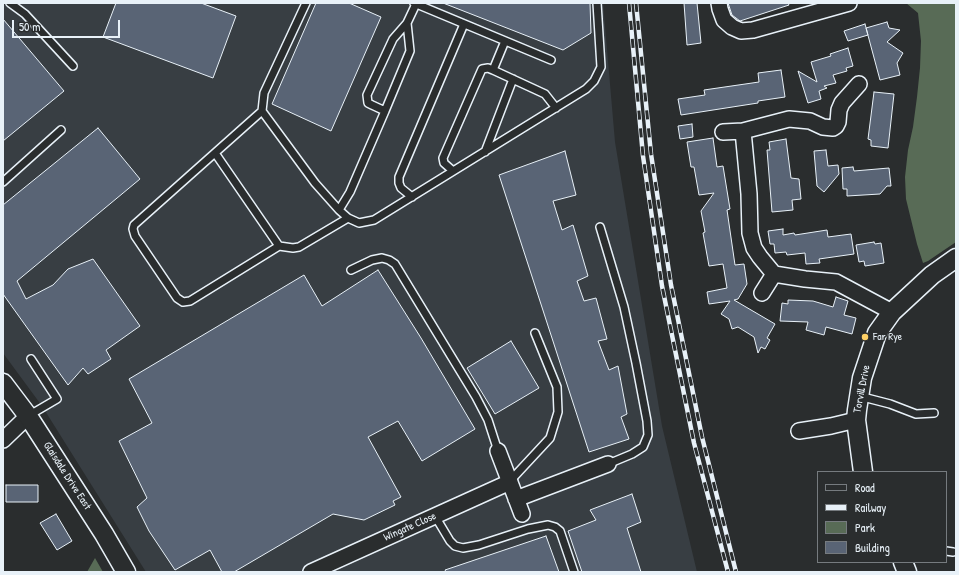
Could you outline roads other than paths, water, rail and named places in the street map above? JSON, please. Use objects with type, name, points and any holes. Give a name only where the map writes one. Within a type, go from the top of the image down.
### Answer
[{"type":"street","points":[[719,3],[724,20],[732,27],[742,31],[753,30],[849,3]]},
{"type":"street","points":[[723,132],[742,131],[789,119],[804,120],[823,127],[833,128],[838,122],[839,110],[842,103],[859,84]]},
{"type":"street","points":[[742,131],[750,194],[750,233],[754,248],[774,274],[836,282],[892,312]]},
{"type":"street","name":"Torvill Drive","points":[[863,471],[856,420],[862,378],[877,333],[892,312],[932,275],[956,258]]},
{"type":"street","points":[[762,293],[774,274]]},
{"type":"street","name":"Glaisdale Drive East","points":[[3,383],[28,416],[104,534],[126,572]]},
{"type":"street","points":[[3,440],[28,416]]},
{"type":"street","points":[[799,431],[856,420]]},
{"type":"street","points":[[498,451],[525,522]]},
{"type":"street","points":[[516,499],[608,464]]},
{"type":"street","name":"Wingate Close","points":[[310,572],[510,482]]},
{"type":"lane","points":[[10,3],[25,14],[73,66]]},
{"type":"lane","points":[[306,3],[264,93],[262,111],[134,225],[133,228],[135,236],[177,298],[183,302],[190,301],[279,246],[293,248],[300,247],[348,218]]},
{"type":"lane","points":[[385,111],[368,102],[367,96],[393,39],[407,23],[415,3],[551,60]]},
{"type":"lane","points":[[262,111],[315,183],[339,210],[348,218],[359,223],[374,220],[586,89],[599,74],[601,67],[597,3]]},
{"type":"lane","points":[[339,210],[350,192],[410,51],[407,23]]},
{"type":"lane","points":[[412,197],[401,188],[399,177],[464,24]]},
{"type":"lane","points":[[493,70],[505,41]]},
{"type":"lane","points":[[453,171],[443,161],[444,155],[480,71],[485,68],[493,70],[545,94],[556,108]]},
{"type":"lane","points":[[485,152],[513,80]]},
{"type":"lane","points":[[3,182],[61,130]]},
{"type":"lane","points":[[215,153],[279,246]]},
{"type":"lane","points":[[600,227],[624,307],[647,421],[648,435],[643,447],[632,454],[608,464]]},
{"type":"lane","points":[[351,270],[372,260],[382,258],[395,264],[476,397],[488,420],[498,451]]},
{"type":"lane","points":[[510,482],[550,438],[558,412],[557,388],[535,333]]},
{"type":"lane","points":[[28,416],[57,399],[31,360]]},
{"type":"lane","points":[[859,396],[890,404],[916,414],[934,413]]},
{"type":"lane","points":[[435,516],[450,541],[455,546],[463,548],[479,545],[525,522],[555,527],[560,532],[574,572]]},
{"type":"railway","points":[[629,3],[643,156],[662,286],[694,443],[728,572]]},
{"type":"railway","points":[[636,3],[651,154],[671,285],[702,437],[736,572]]},
{"type":"place","name":"Far Rye","points":[[865,337]]}]
